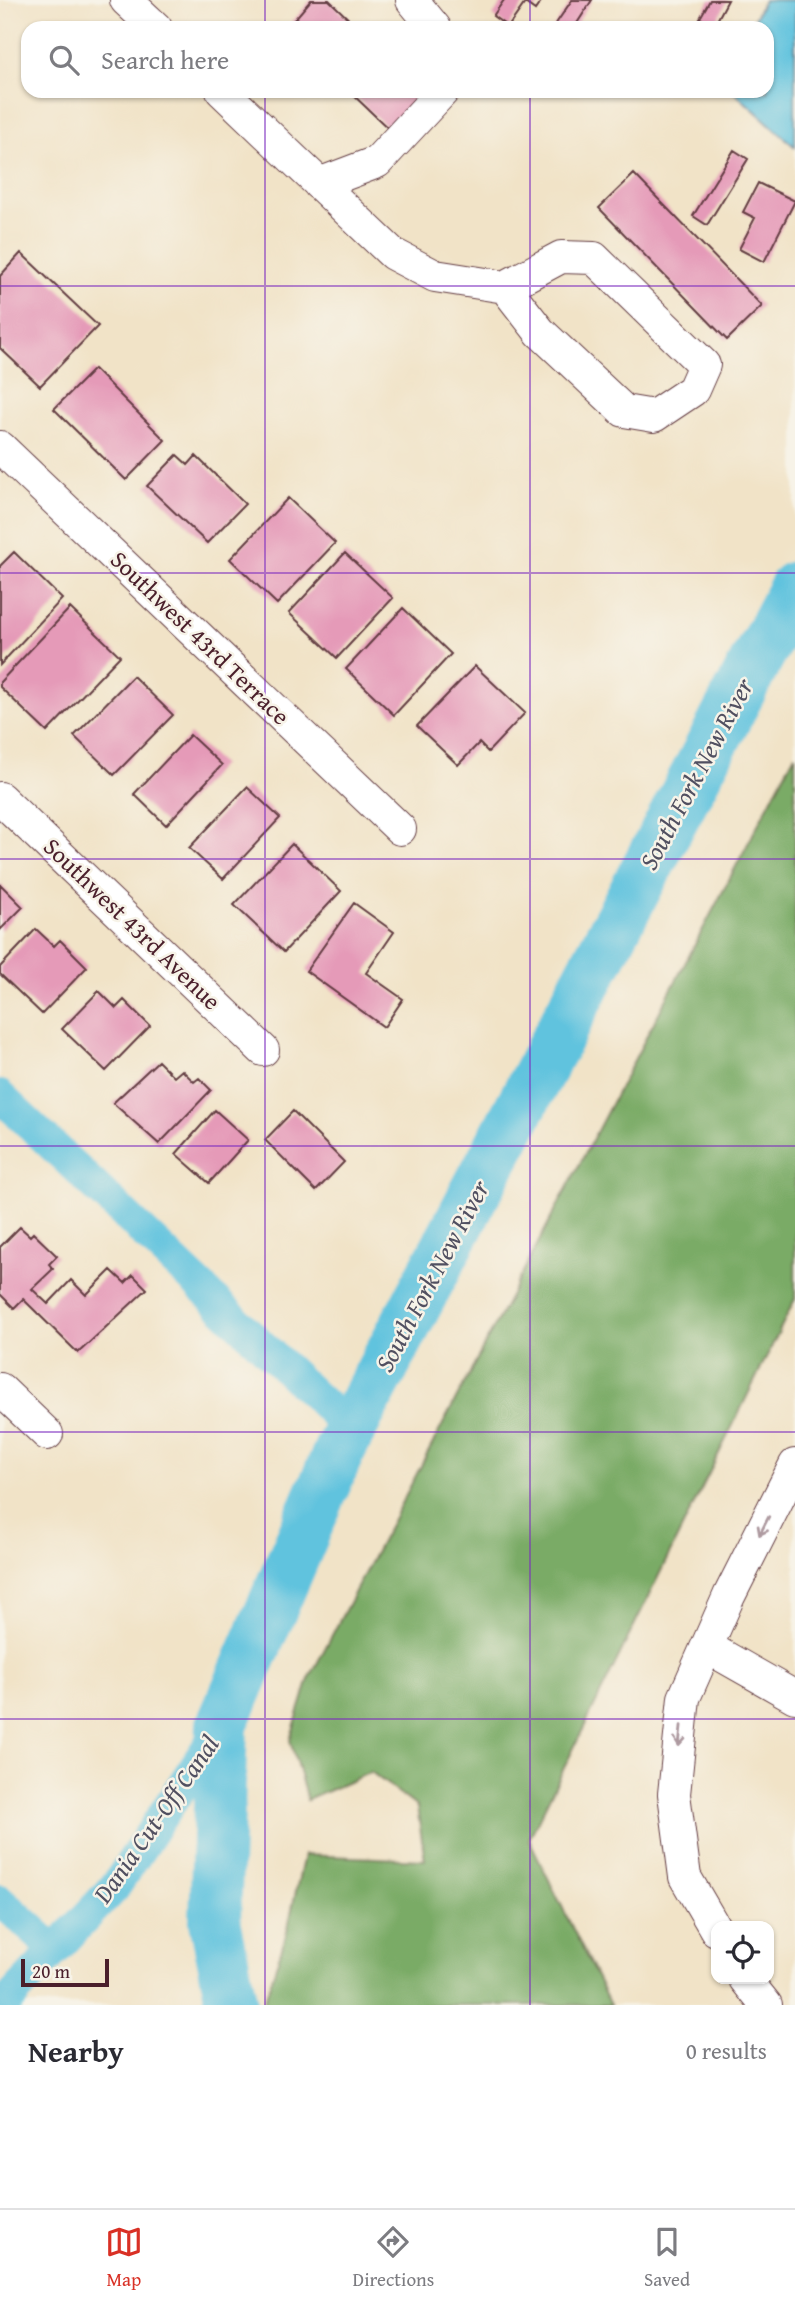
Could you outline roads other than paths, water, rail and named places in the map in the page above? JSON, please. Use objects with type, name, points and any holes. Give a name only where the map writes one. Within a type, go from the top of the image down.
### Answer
[{"type":"street","points":[[126,0],[148,21]]},
{"type":"street","points":[[412,0],[429,21]]},
{"type":"street","points":[[229,98],[394,254],[435,275],[505,287],[561,257],[594,258],[705,365],[693,390],[654,416],[624,411],[540,332],[505,287]]},
{"type":"street","points":[[319,184],[377,162],[436,98]]},
{"type":"street","name":"Southwest 43rd Terrace","points":[[0,447],[400,829]]},
{"type":"street","name":"Southwest 43rd Avenue","points":[[0,798],[263,1050]]},
{"type":"street","points":[[0,1389],[47,1434]]},
{"type":"street","points":[[711,1922],[684,1877],[674,1794],[684,1698],[795,1465]]},
{"type":"street","points":[[706,1647],[795,1697]]},
{"type":"street","points":[[749,1984],[766,2005]]},
{"type":"water","points":[[764,0],[795,0],[795,147],[741,98],[774,98],[774,21],[753,21]]},
{"type":"waterway","name":"South Fork New River","points":[[232,2005],[215,1921],[222,1725],[339,1451],[795,587]]},
{"type":"waterway","points":[[0,1096],[351,1430]]},
{"type":"waterway","name":"Dania Cut-Off Canal","points":[[4,2005],[117,1884],[222,1725]]},
{"type":"waterway","points":[[0,1900],[55,1950]]}]
